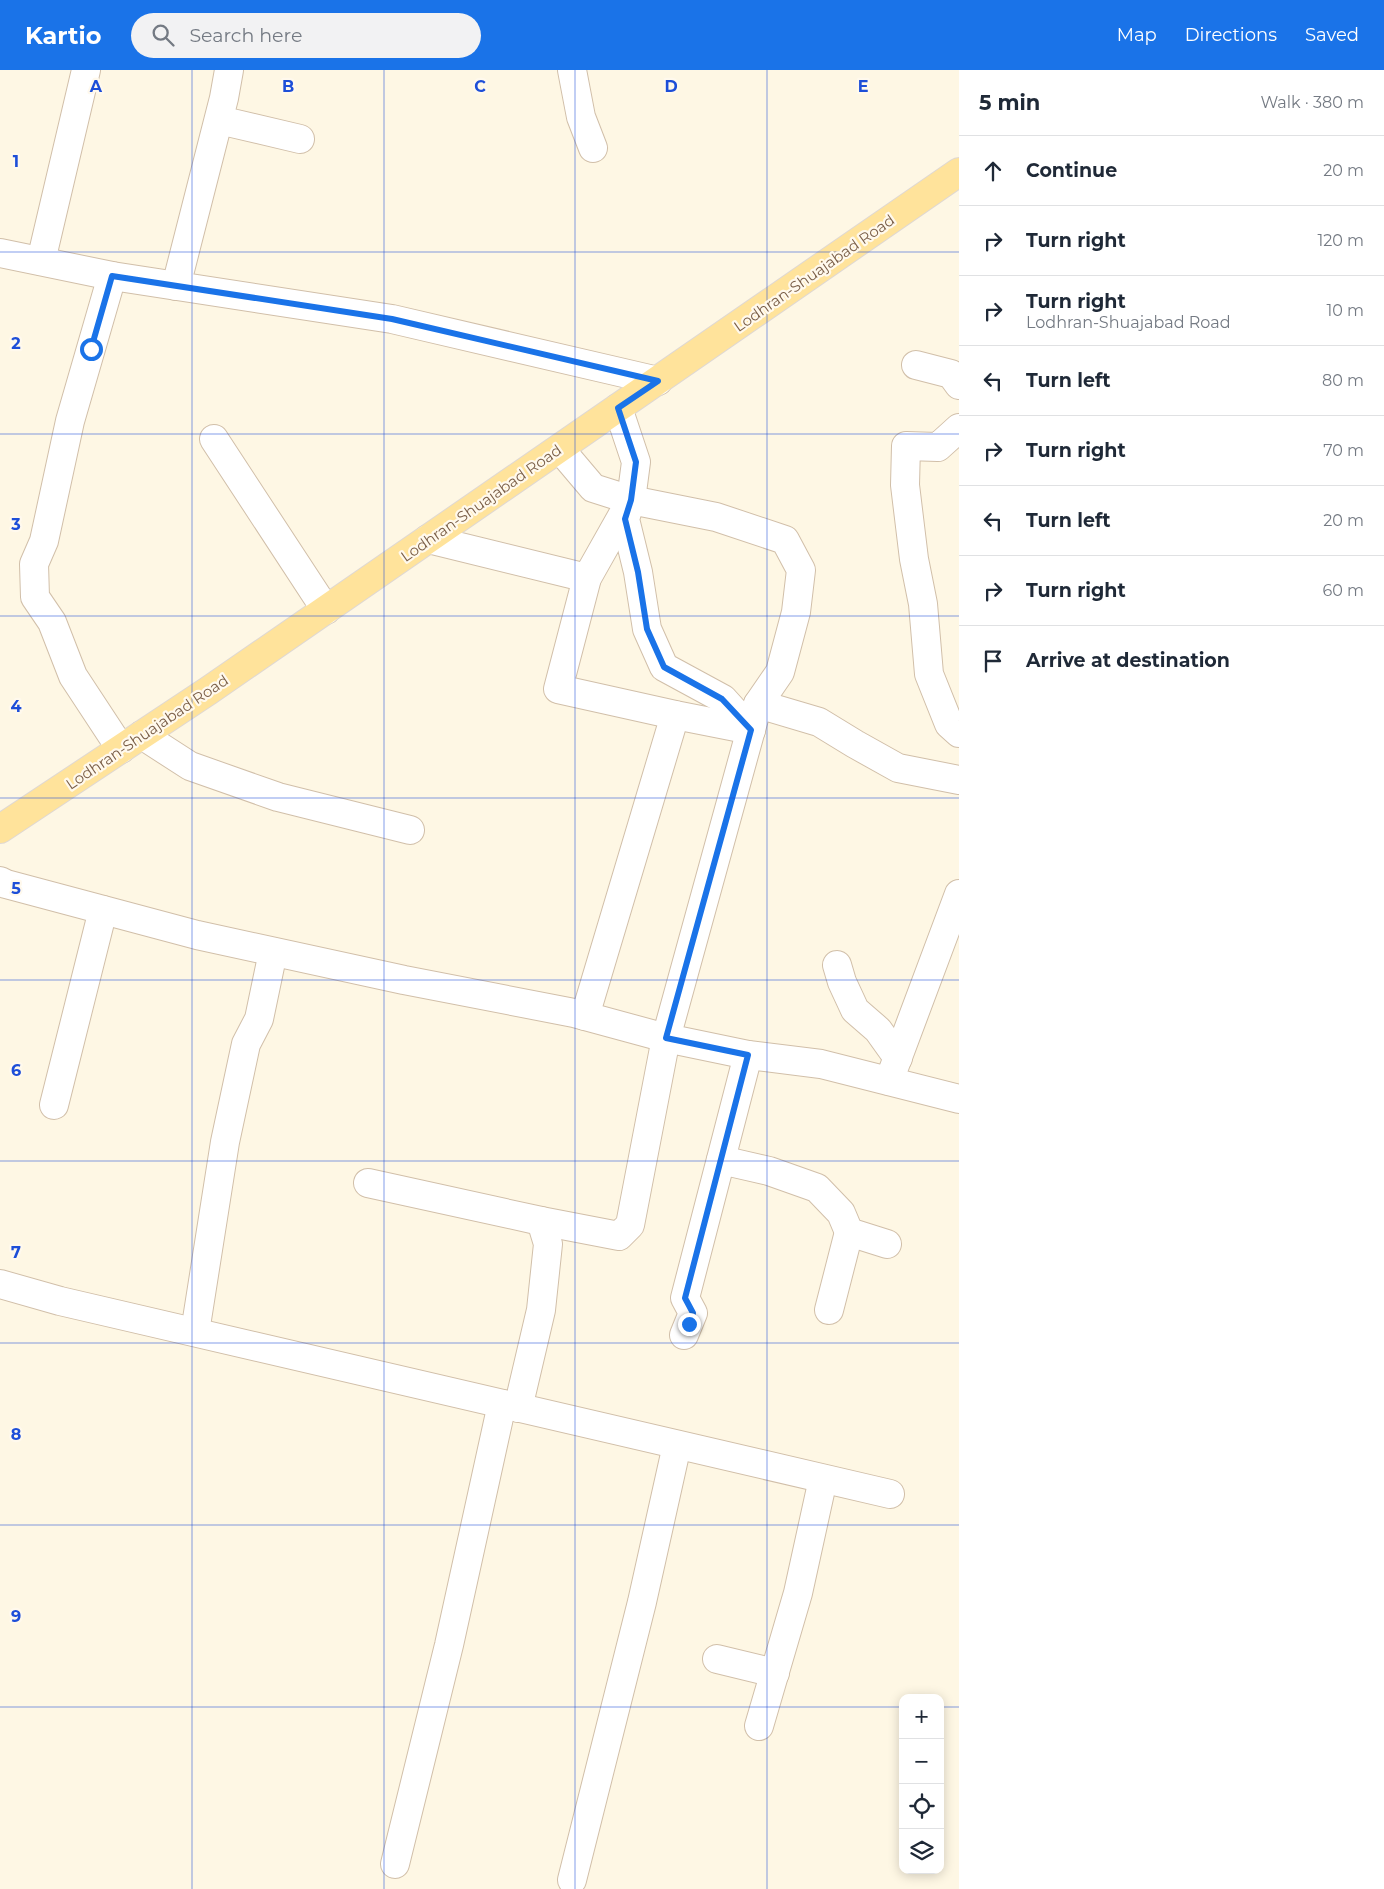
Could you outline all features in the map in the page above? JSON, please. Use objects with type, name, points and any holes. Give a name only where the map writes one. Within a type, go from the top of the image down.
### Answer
[{"type":"main road","name":"Lodhran-Shuajabad Road","points":[[0,829],[326,610],[959,172]]},
{"type":"street","points":[[41,261],[86,70]]},
{"type":"street","points":[[176,286],[219,120],[229,70]]},
{"type":"street","points":[[572,70],[581,117],[593,148]]},
{"type":"street","points":[[219,120],[300,139]]},
{"type":"street","points":[[0,253],[112,276],[392,319],[658,381]]},
{"type":"street","points":[[112,276],[70,421],[44,541],[34,564],[35,597],[52,622],[73,676],[131,742],[278,798],[410,830]]},
{"type":"street","points":[[916,365],[951,374],[959,385]]},
{"type":"street","points":[[618,408],[636,462],[631,500],[625,519],[638,572],[647,629],[664,667],[722,699],[751,730]]},
{"type":"street","points":[[959,428],[938,446],[906,446],[905,485],[914,559],[923,604],[929,674],[949,724],[959,733]]},
{"type":"street","points":[[214,439],[326,610]]},
{"type":"street","points":[[368,1183],[619,1236],[630,1225],[666,1038],[758,704],[780,672],[796,612],[801,570],[784,540],[716,517],[631,500],[593,488],[560,448]]},
{"type":"street","points":[[631,500],[587,578],[558,689],[751,730]]},
{"type":"street","points":[[428,539],[587,578]]},
{"type":"street","points":[[758,704],[819,722],[898,768],[959,780]]},
{"type":"street","points":[[585,1016],[675,715]]},
{"type":"street","points":[[0,881],[197,935],[585,1016],[666,1038],[748,1055],[893,1070],[959,1099]]},
{"type":"street","points":[[893,1070],[959,894]]},
{"type":"street","points":[[54,1105],[103,910]]},
{"type":"street","points":[[196,1332],[226,1142],[246,1044],[259,1019],[273,952]]},
{"type":"street","points":[[837,965],[854,1010],[878,1030],[893,1070]]},
{"type":"street","points":[[684,1335],[693,1313],[685,1298],[748,1055]]},
{"type":"street","points":[[721,1160],[769,1171],[817,1188],[841,1213],[849,1232],[829,1310]]},
{"type":"street","points":[[395,1864],[510,1406],[541,1310],[548,1244],[541,1221]]},
{"type":"street","points":[[849,1232],[886,1244]]},
{"type":"street","points":[[0,1284],[60,1301],[890,1494]]},
{"type":"street","points":[[572,1880],[642,1602],[677,1445]]},
{"type":"street","points":[[759,1726],[798,1593],[823,1479]]},
{"type":"street","points":[[717,1659],[775,1673]]},
{"type":"route","points":[[91,349],[112,276],[392,319],[658,381],[618,408],[636,462],[631,500],[625,519],[638,572],[647,629],[664,667],[722,699],[751,730],[666,1038],[748,1055],[685,1298],[693,1313],[689,1324]]}]
